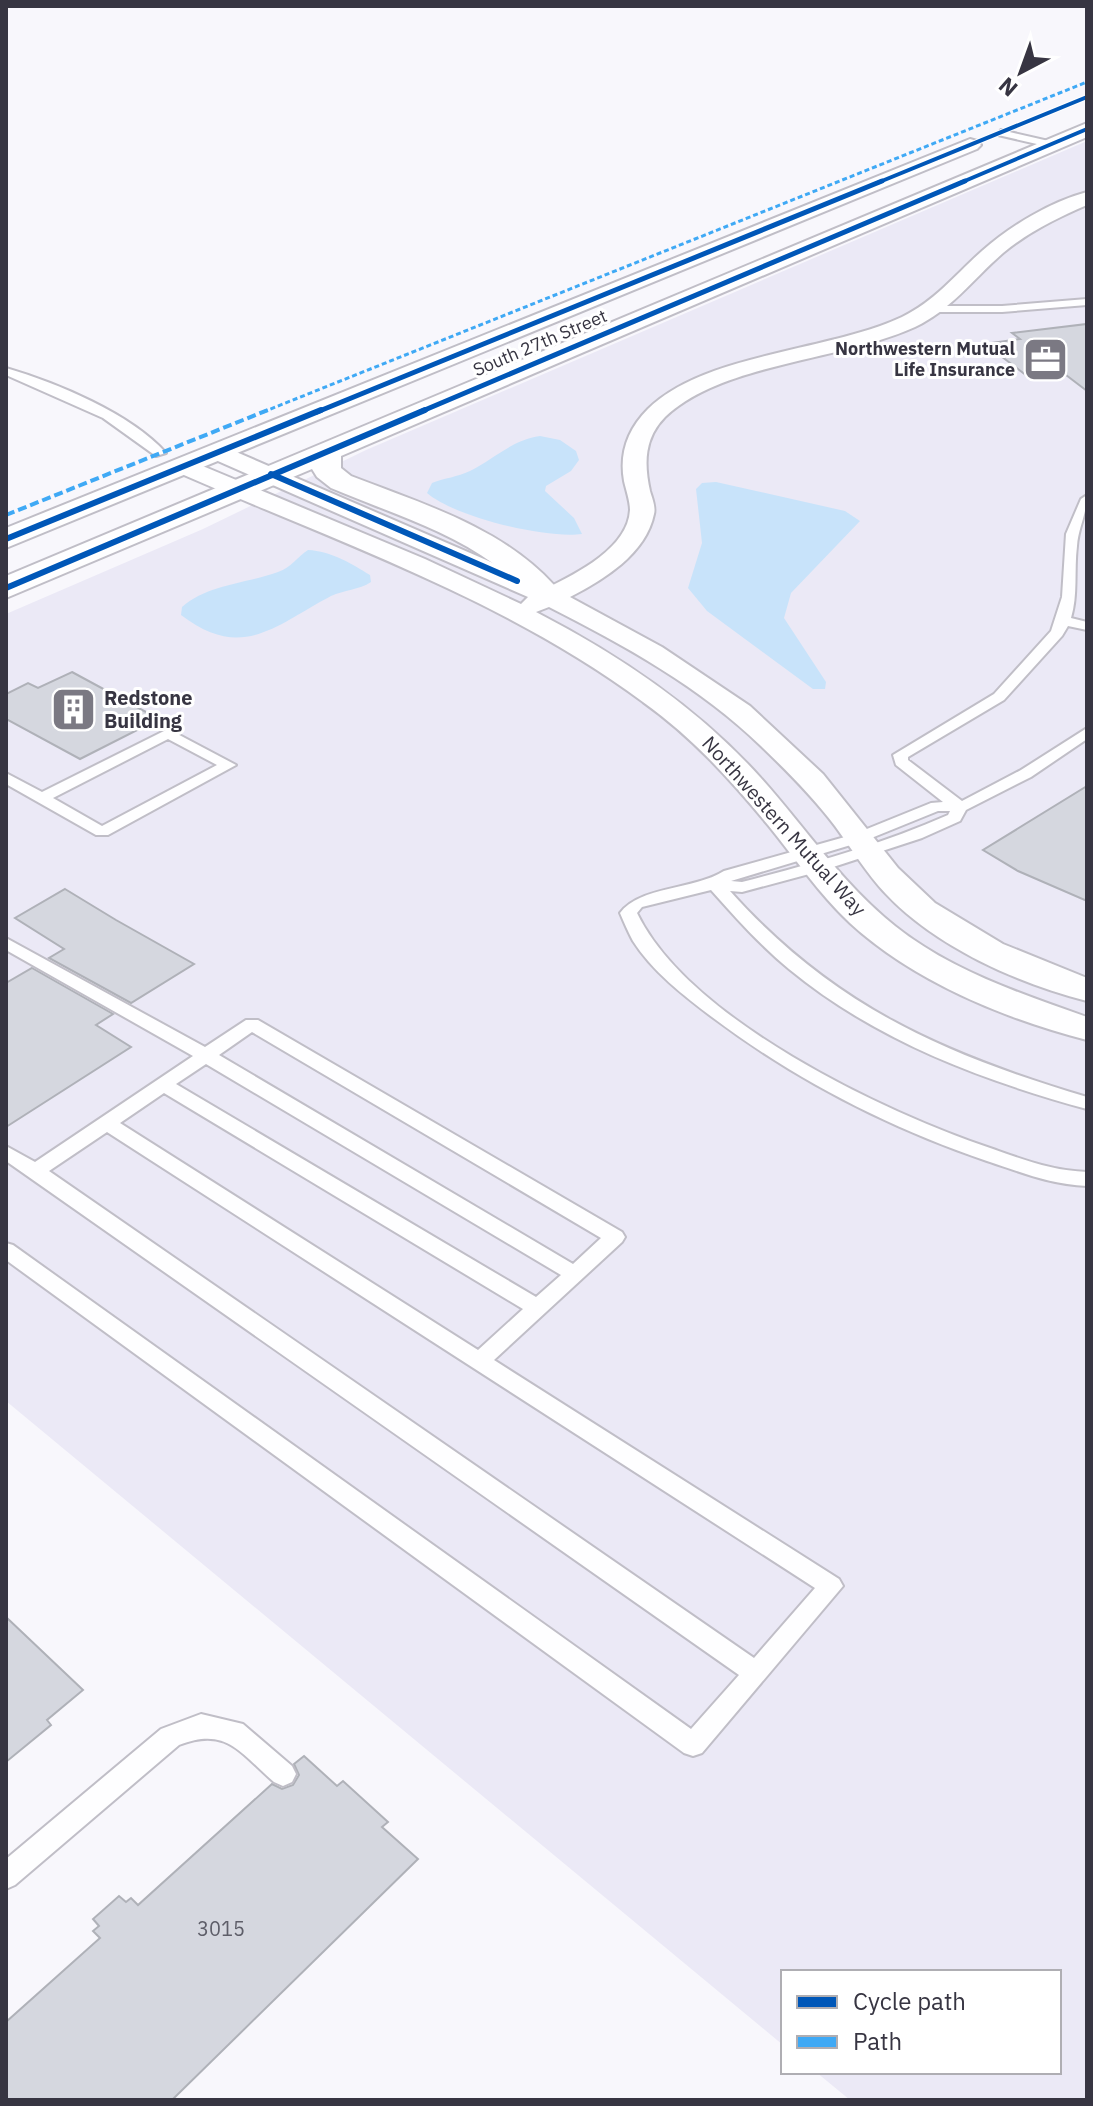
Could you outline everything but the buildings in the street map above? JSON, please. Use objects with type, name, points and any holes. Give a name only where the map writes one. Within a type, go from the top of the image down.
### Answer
[{"type":"main road","name":"South 27th Street","points":[[6,539],[173,460],[219,453],[1087,97]]},
{"type":"main road","name":"South 27th Street","points":[[6,588],[1087,129]]},
{"type":"main road","points":[[326,451],[324,462],[327,471],[341,482],[448,525],[531,574],[547,594]]},
{"type":"street","points":[[518,612],[608,562],[630,540],[643,511],[632,467],[635,447],[647,423],[666,405],[707,382],[753,366],[851,344],[935,309],[1006,240],[1087,198]]},
{"type":"street","name":"Northwestern Mutual Way","points":[[219,453],[547,594],[612,629],[725,701],[776,743],[839,811],[862,845],[906,896],[940,922],[994,951],[1087,990]]},
{"type":"street","name":"Northwestern Mutual Way","points":[[173,460],[518,612],[610,666],[679,714],[721,751],[864,917],[917,955],[983,990],[1087,1029]]},
{"type":"lane","points":[[1001,133],[1050,144]]},
{"type":"lane","points":[[935,309],[1002,309],[1087,302]]},
{"type":"lane","points":[[6,371],[91,407],[142,434],[173,460]]},
{"type":"lane","points":[[960,807],[901,762],[900,755],[999,697],[1065,621],[1072,533],[1087,499]]},
{"type":"lane","points":[[1065,621],[1087,626]]},
{"type":"lane","points":[[1087,732],[1047,762],[995,793],[960,807],[954,818],[813,860],[742,887],[715,884],[636,904],[628,913],[632,928],[673,975],[731,1024],[799,1069],[887,1116],[1057,1178],[1087,1179]]},
{"type":"lane","points":[[6,778],[41,798],[102,832],[228,765],[168,733],[41,798]]},
{"type":"lane","points":[[715,884],[768,944],[821,988],[876,1022],[959,1063],[1014,1083],[1087,1103]]},
{"type":"lane","points":[[6,943],[207,1056],[575,1274]]},
{"type":"lane","points":[[35,1171],[252,1024],[615,1237],[479,1362]]},
{"type":"lane","points":[[164,1085],[538,1308]]},
{"type":"lane","points":[[6,1250],[693,1745],[831,1586],[107,1123]]},
{"type":"lane","points":[[6,1152],[756,1673]]},
{"type":"lane","points":[[6,1876],[170,1737],[201,1725],[234,1732],[283,1774]]},
{"type":"shaded area","points":[[1087,141],[1087,2100],[850,2100],[818,2074],[1061,2074],[1061,1970],[781,1970],[781,2043],[6,1401],[6,614],[203,529],[366,450]]},
{"type":"water","points":[[540,436],[560,440],[576,451],[579,460],[571,471],[546,486],[545,491],[574,518],[582,534],[546,533],[501,524],[458,510],[427,493],[432,483],[470,471],[512,446]]},
{"type":"water","points":[[716,482],[845,511],[860,521],[791,593],[784,618],[826,682],[825,689],[813,689],[707,611],[688,588],[702,543],[696,489],[702,483]]},
{"type":"water","points":[[308,550],[333,555],[349,563],[370,575],[371,582],[331,596],[275,627],[241,637],[222,636],[203,629],[181,615],[182,607],[193,599],[228,585],[278,572]]},
{"type":"marked path","points":[[6,515],[1087,82]]},
{"type":"cycle path","points":[[6,539],[1087,97]]},
{"type":"cycle path","points":[[6,588],[1087,129]]},
{"type":"cycle path","points":[[271,474],[517,581]]},
{"type":"place","name":"Northwestern Mutual Life Insurance","points":[[1046,359]]},
{"type":"place","name":"Redstone Building","points":[[73,709]]}]
